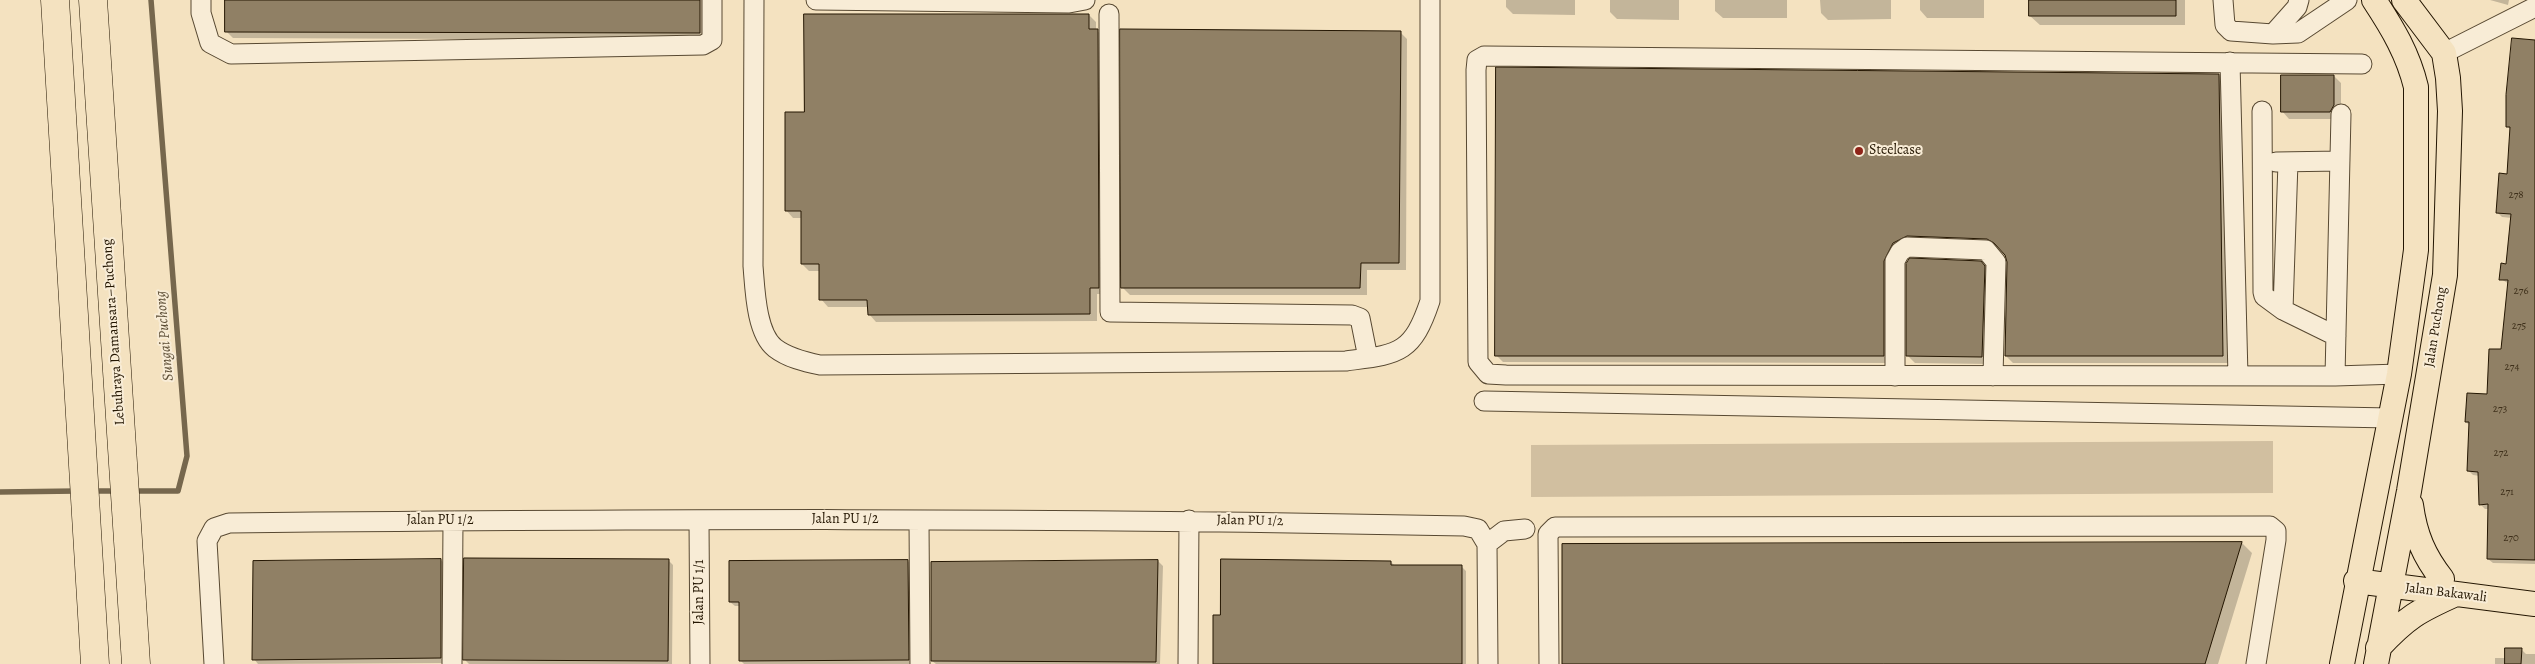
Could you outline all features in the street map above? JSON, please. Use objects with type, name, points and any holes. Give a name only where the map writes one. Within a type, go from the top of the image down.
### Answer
[{"type":"highway","points":[[55,0],[95,664]]},
{"type":"highway","name":"Lebuhraya Damansara–Puchong","points":[[93,0],[136,664]]},
{"type":"main road","points":[[2342,664],[2399,374],[2416,250],[2416,87],[2410,62],[2398,36],[2374,0]]},
{"type":"main road","name":"Jalan Puchong","points":[[2377,656],[2409,491],[2445,275],[2450,111],[2448,78],[2444,52],[2404,0]]},
{"type":"main road","points":[[2377,656],[2403,622],[2450,586],[2430,563],[2418,540],[2414,529],[2409,491]]},
{"type":"main road","name":"Jalan Bakawali","points":[[2358,576],[2450,586],[2535,590]]},
{"type":"main road","name":"Jalan Bakawali","points":[[2450,586],[2535,604]]},
{"type":"street","points":[[201,0],[201,13],[210,43],[231,54],[703,46],[712,40],[712,0]]},
{"type":"street","points":[[754,0],[753,266],[756,304],[763,328],[774,348],[801,361],[820,365],[1346,361],[1386,356],[1406,347],[1421,326],[1430,301],[1430,0]]},
{"type":"street","points":[[816,0],[1069,3],[1085,0]]},
{"type":"street","points":[[2223,0],[2224,25],[2231,31],[2273,34],[2298,33],[2347,0]]},
{"type":"street","points":[[2273,34],[2297,7],[2299,0]]},
{"type":"street","points":[[2444,52],[2535,7]]},
{"type":"street","points":[[1108,14],[1110,312],[1352,315],[1360,318],[1368,358]]},
{"type":"street","points":[[2362,64],[1484,56],[1477,60],[1478,362],[1488,374],[2335,376],[2399,374]]},
{"type":"street","points":[[2230,62],[2238,376]]},
{"type":"street","points":[[2262,111],[2264,296],[2284,310],[2336,336]]},
{"type":"street","points":[[2335,376],[2341,114]]},
{"type":"street","points":[[2263,162],[2340,161]]},
{"type":"street","points":[[2284,310],[2288,162]]},
{"type":"street","points":[[1896,376],[1896,261],[1900,252],[1907,247],[1986,250],[1991,253],[1996,262],[1993,376]]},
{"type":"street","points":[[1484,401],[2391,418]]},
{"type":"street","name":"Jalan PU 1/2","points":[[214,664],[207,541],[214,528],[229,523],[699,520],[1189,520],[1464,526],[1478,529],[1487,544]]},
{"type":"street","name":"Jalan PU 1/1","points":[[699,520],[700,664]]},
{"type":"street","points":[[919,520],[920,664]]},
{"type":"street","points":[[1188,664],[1189,520]]},
{"type":"street","points":[[452,521],[452,664]]},
{"type":"street","points":[[1549,664],[1548,534],[1555,528],[2270,526],[2276,531],[2276,540],[2256,664]]},
{"type":"street","points":[[1488,664],[1487,544],[1504,532],[1525,529]]},
{"type":"shaded area","points":[[2273,441],[2273,493],[1531,497],[1531,445]]},
{"type":"building","points":[[225,0],[700,0],[700,33],[225,32]]},
{"type":"building","points":[[2029,0],[2176,0],[2176,16],[2029,16]]},
{"type":"building","points":[[804,14],[1089,14],[1089,29],[1098,29],[1099,288],[1090,288],[1090,314],[868,315],[867,300],[819,300],[819,264],[801,264],[801,211],[785,211],[785,112],[804,112]]},
{"type":"building","points":[[1120,29],[1401,31],[1399,263],[1361,263],[1360,288],[1121,288]]},
{"type":"building","points":[[2512,38],[2535,40],[2535,560],[2487,559],[2488,504],[2479,505],[2478,472],[2467,471],[2469,422],[2465,422],[2467,393],[2487,394],[2489,349],[2501,349],[2508,280],[2499,280],[2501,263],[2506,264],[2511,214],[2496,213],[2499,173],[2507,174],[2510,127],[2506,127],[2506,95]]},
{"type":"building","name":"Steelcase","points":[[1496,67],[2219,74],[2223,356],[2005,356],[2007,262],[2005,255],[1994,243],[1987,239],[1907,236],[1893,243],[1884,261],[1884,356],[1495,356]]},
{"type":"building","points":[[2281,75],[2334,75],[2334,105],[2330,112],[2281,112]]},
{"type":"building","points":[[1910,258],[1981,261],[1985,266],[1982,357],[1906,356],[1906,264]]},
{"type":"building","points":[[2242,542],[2205,664],[1562,664],[1562,544]]},
{"type":"building","points":[[464,558],[669,559],[668,661],[463,660]]},
{"type":"building","points":[[441,559],[441,658],[252,660],[253,561]]},
{"type":"building","points":[[1221,559],[1391,561],[1391,565],[1462,565],[1462,664],[1213,664],[1213,615],[1220,615]]},
{"type":"building","points":[[908,560],[909,660],[739,661],[739,602],[729,602],[729,561]]},
{"type":"building","points":[[1158,560],[1156,662],[931,661],[931,562]]},
{"type":"building","points":[[2505,648],[2522,648],[2521,664],[2505,664]]},
{"type":"waterway","name":"Sungai Puchong","points":[[131,491],[178,491],[187,456],[151,0]]},
{"type":"waterway","name":"Sungai Puchong","points":[[0,492],[77,491]]},
{"type":"waterway","name":"Sungai Puchong","points":[[91,491],[117,491]]},
{"type":"place","name":"Steelcase","points":[[1859,151]]}]
